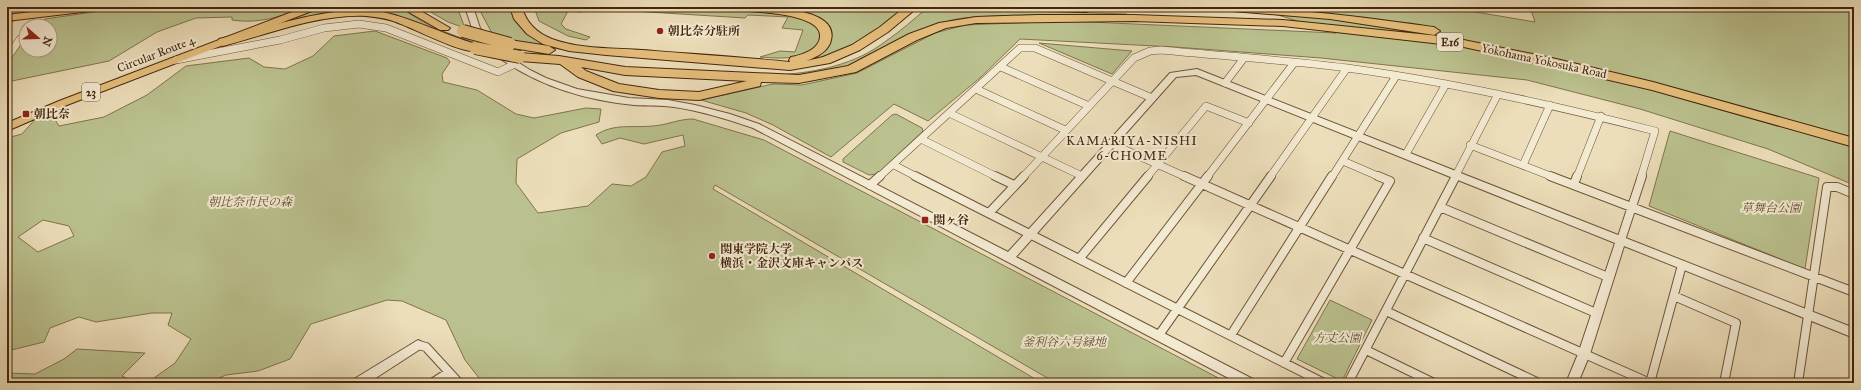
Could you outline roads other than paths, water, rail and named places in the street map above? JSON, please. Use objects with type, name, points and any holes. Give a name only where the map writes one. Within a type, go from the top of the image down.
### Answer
[{"type":"highway","points":[[7,10],[29,7]]},
{"type":"highway","points":[[7,18],[99,7]]},
{"type":"highway","points":[[406,7],[430,22],[463,33],[610,75],[716,89],[743,80],[799,79],[852,69],[928,30],[957,22],[989,19],[1133,18],[1283,23],[1458,43]]},
{"type":"highway","points":[[416,7],[463,33]]},
{"type":"highway","points":[[516,7],[517,14],[522,24],[539,37],[561,45],[620,53],[646,59],[740,66],[756,64]]},
{"type":"highway","points":[[739,7],[798,14],[818,21],[826,30],[825,42],[814,53],[793,61],[771,64]]},
{"type":"highway","points":[[509,46],[587,54],[620,53],[639,50],[724,56],[743,63],[802,66],[841,56],[877,36],[912,7]]},
{"type":"highway","points":[[223,42],[318,19],[345,14],[363,13],[395,18],[445,38],[517,61],[564,62],[582,74],[630,74],[733,81],[815,69],[856,56],[884,39],[922,7]]},
{"type":"highway","name":"Yokohama Yokosuka Road","points":[[1035,7],[1188,12],[1301,20],[1374,29],[1458,43],[1573,66],[1643,82],[1756,113],[1854,143]]},
{"type":"highway","name":"Yokohama Yokosuka Road","points":[[1220,7],[1280,11],[1401,26],[1546,52],[1676,82],[1854,134]]},
{"type":"highway","points":[[1255,7],[1280,11]]},
{"type":"highway","points":[[610,75],[632,66],[727,72],[743,80]]},
{"type":"main road","name":"Circular Route 4","points":[[7,127],[63,103],[314,7]]},
{"type":"street","points":[[469,7],[476,28],[483,39],[492,48],[517,61],[543,81],[586,94],[630,101],[697,108],[735,118],[778,137],[1249,383]]},
{"type":"street","points":[[175,60],[200,57],[287,38],[326,27],[351,23],[386,28],[498,72],[517,61]]},
{"type":"street","points":[[7,58],[18,42]]},
{"type":"street","points":[[870,185],[894,165],[1020,48],[1035,48],[1152,98]]},
{"type":"street","points":[[988,213],[1134,58],[1150,50],[1346,68],[1446,84],[1601,116],[1655,131],[1584,354],[1572,383]]},
{"type":"street","points":[[1225,83],[1244,58]]},
{"type":"street","points":[[1126,283],[1294,63]]},
{"type":"street","points":[[1001,67],[1089,106]]},
{"type":"street","points":[[1158,335],[1346,68]]},
{"type":"street","points":[[1009,258],[1173,75],[1197,72],[1854,333]]},
{"type":"street","points":[[1231,335],[1396,76]]},
{"type":"street","points":[[1406,154],[1446,84]]},
{"type":"street","points":[[976,89],[1065,130]]},
{"type":"street","points":[[1348,383],[1440,207],[1470,145],[1498,94]]},
{"type":"street","points":[[1523,165],[1550,105]]},
{"type":"street","points":[[1079,259],[1206,106],[1249,123]]},
{"type":"street","points":[[949,113],[1082,176]]},
{"type":"street","points":[[1574,184],[1601,116]]},
{"type":"street","points":[[921,139],[1014,185]]},
{"type":"street","points":[[1112,144],[1650,383],[1682,265]]},
{"type":"street","points":[[1470,145],[1854,292]]},
{"type":"street","points":[[1284,363],[1390,181],[1343,161]]},
{"type":"street","points":[[894,165],[1324,383]]},
{"type":"street","points":[[1798,383],[1828,187],[1837,187],[1854,194]]},
{"type":"street","points":[[1440,207],[1608,277]]},
{"type":"street","points":[[1423,238],[1596,313]]},
{"type":"street","points":[[1674,296],[1736,323],[1724,383]]},
{"type":"street","points":[[1386,311],[1539,383]]},
{"type":"street","points":[[358,383],[418,345],[426,347],[459,383]]},
{"type":"street","points":[[1366,350],[1434,383]]},
{"type":"street","points":[[432,383],[449,372]]},
{"type":"waterway","points":[[20,14],[29,7]]},
{"type":"waterway","points":[[7,25],[15,19]]},
{"type":"place","name":"朝比奈分駐所","points":[[660,31]]},
{"type":"place","name":"朝比奈","points":[[26,114]]},
{"type":"place","name":"関ヶ谷","points":[[925,220]]},
{"type":"place","name":"関東学院大学 横浜・金沢文庫キャンパス","points":[[712,256]]},
{"type":"district","name":"KAMARIYA-NISHI 6-CHOME","points":[[1132,148]]},
{"type":"park label","name":"朝比奈市民の森","points":[[250,202]]},
{"type":"park label","name":"草舞台公園","points":[[1771,208]]},
{"type":"park label","name":"方丈公園","points":[[1337,338]]},
{"type":"park label","name":"釜利谷六号緑地","points":[[1064,342]]}]
